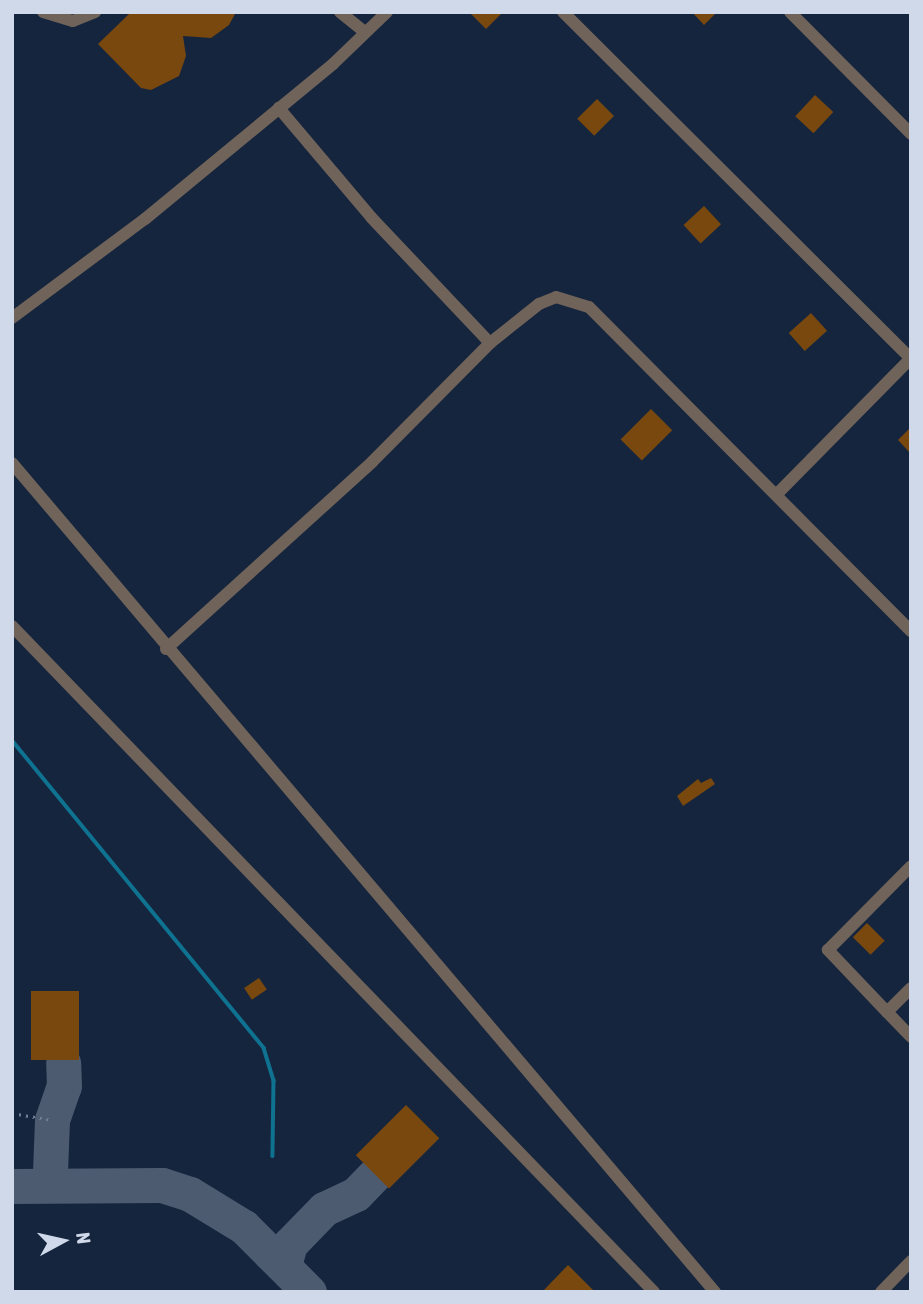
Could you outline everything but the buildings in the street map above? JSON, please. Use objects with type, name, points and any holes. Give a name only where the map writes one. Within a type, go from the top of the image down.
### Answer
[{"type":"lane","points":[[43,12],[73,21],[94,12]]},
{"type":"lane","points":[[340,12],[365,32]]},
{"type":"lane","points":[[12,318],[145,219],[279,108],[387,12]]},
{"type":"lane","points":[[563,12],[911,359],[777,494]]},
{"type":"lane","points":[[790,12],[911,134]]},
{"type":"lane","points":[[279,108],[371,217],[490,343]]},
{"type":"lane","points":[[166,649],[372,462],[490,343],[539,304],[556,297],[589,307],[911,631]]},
{"type":"lane","points":[[12,463],[166,649],[715,1292]]},
{"type":"lane","points":[[12,626],[654,1292]]},
{"type":"lane","points":[[911,866],[828,950],[911,1037]]},
{"type":"lane","points":[[887,1012],[911,988]]},
{"type":"lane","points":[[881,1292],[911,1261]]},
{"type":"path","points":[[12,1113],[52,1120]]},
{"type":"waterway","points":[[12,740],[264,1048],[274,1080],[273,1156]]},
{"type":"taxiway","points":[[50,1172],[52,1120],[64,1086],[63,1063]]},
{"type":"taxiway","points":[[270,1253],[284,1266],[290,1244],[324,1209],[356,1194],[375,1174]]},
{"type":"taxiway","points":[[12,1186],[162,1185],[190,1194],[244,1227],[309,1292]]}]
